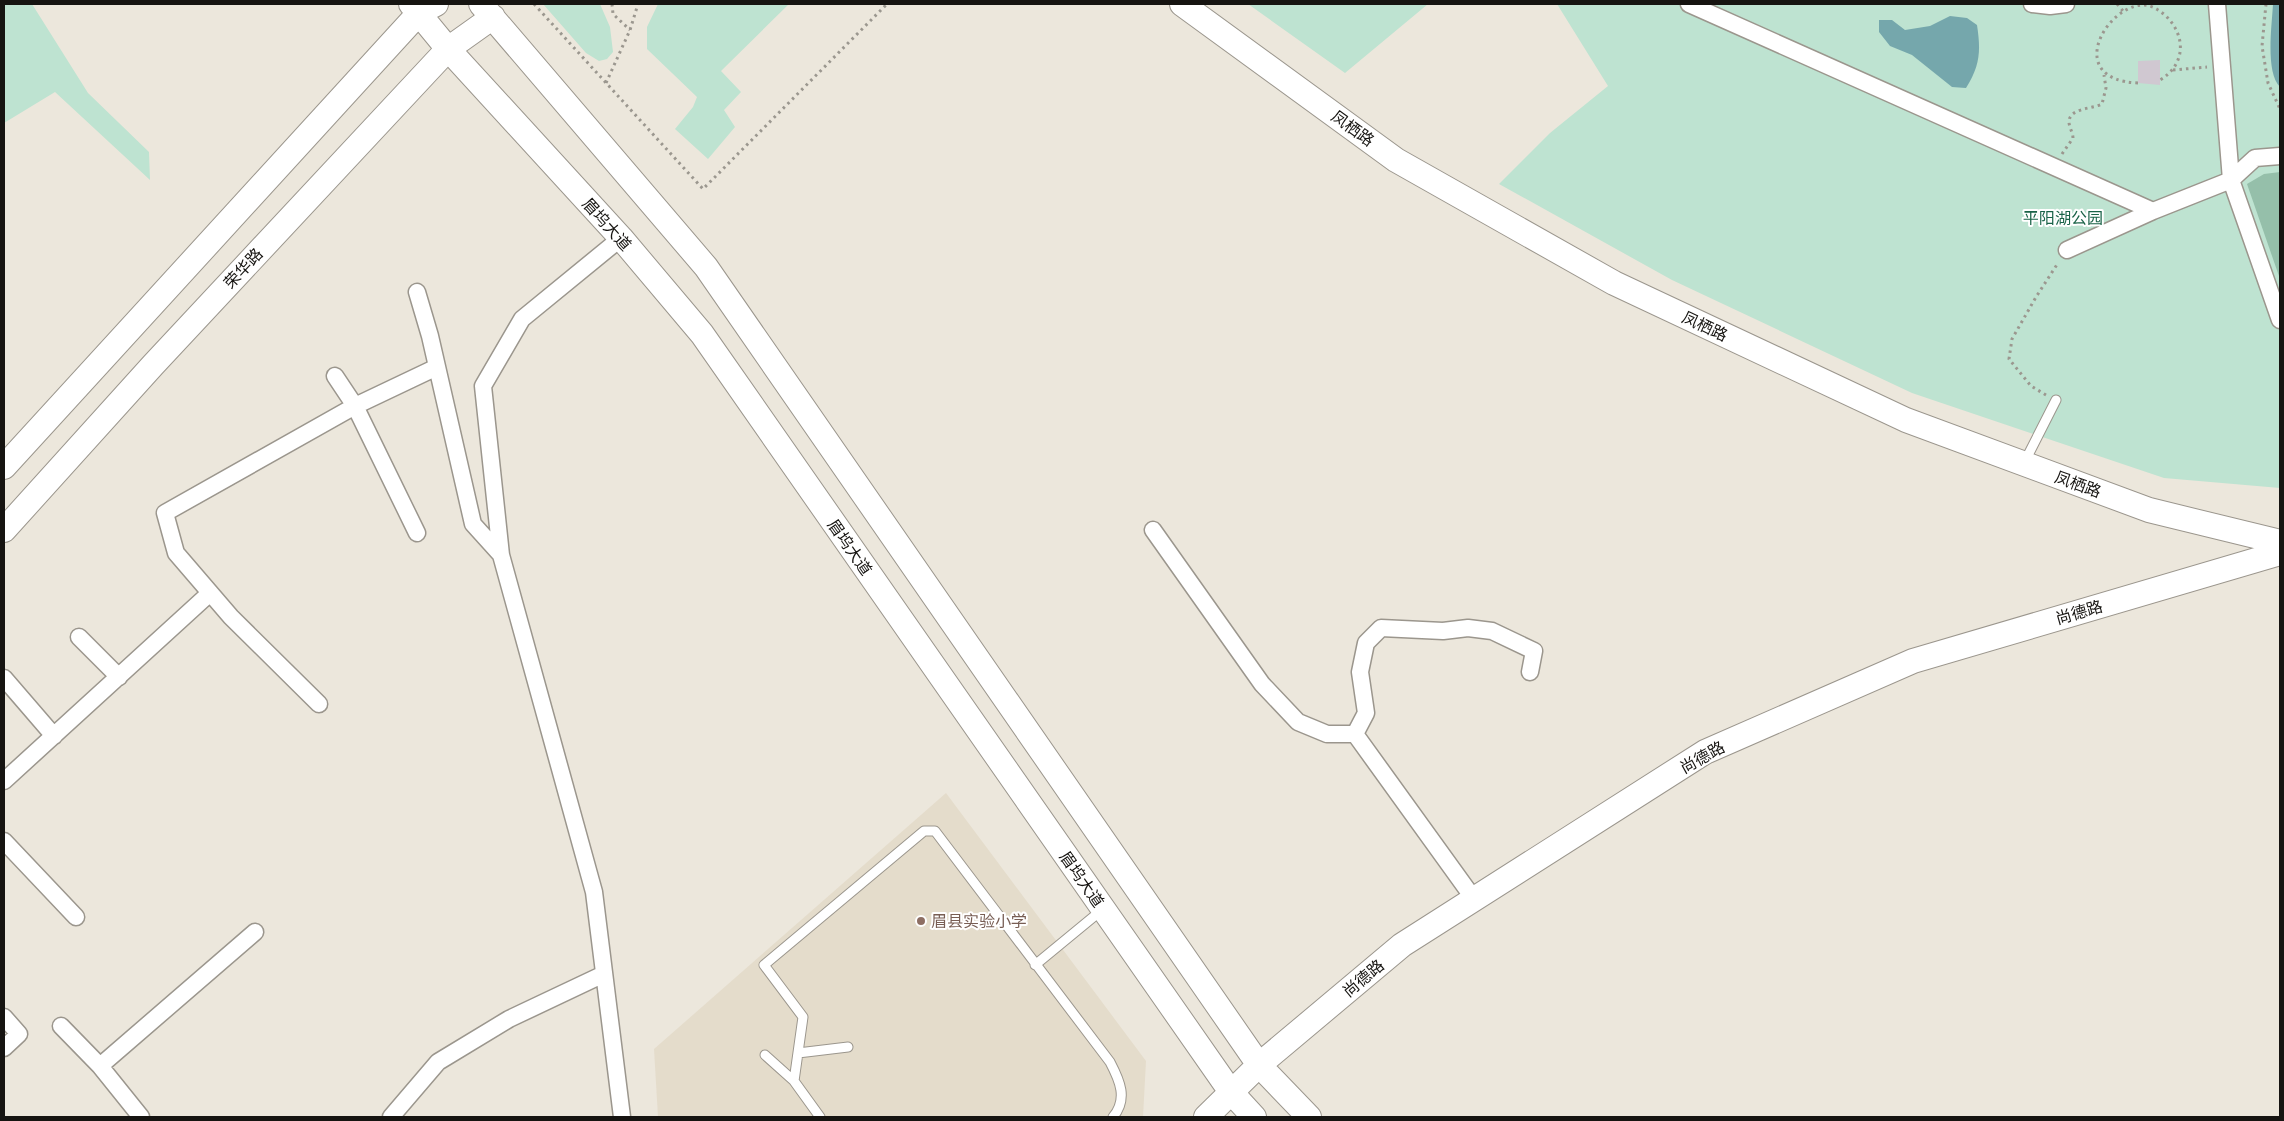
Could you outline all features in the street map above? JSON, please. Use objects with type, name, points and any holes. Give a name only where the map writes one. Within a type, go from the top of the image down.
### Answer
[{"type":"street","name":"凤栖路","points":[[1182,4],[1396,160],[1614,283],[1906,420],[2150,510],[2280,542]]},
{"type":"street","points":[[1689,4],[2153,211]]},
{"type":"street","points":[[2032,4],[2050,6],[2066,4]]},
{"type":"street","points":[[2217,4],[2230,180],[2280,320]]},
{"type":"street","points":[[4,467],[422,7]]},
{"type":"street","name":"眉坞大道","points":[[422,7],[448,49],[621,238],[702,334],[1231,1092],[1254,1117]]},
{"type":"street","points":[[487,11],[706,267],[1258,1065],[1309,1117]]},
{"type":"street","name":"荣华路","points":[[4,530],[153,365],[448,49],[487,11]]},
{"type":"street","points":[[2067,250],[2153,211],[2230,180],[2255,158],[2280,156]]},
{"type":"street","points":[[621,238],[522,319],[484,386],[501,555],[594,892],[622,1117]]},
{"type":"street","points":[[417,292],[437,367],[473,524],[501,555]]},
{"type":"street","points":[[319,704],[231,617],[176,553],[165,513],[355,406],[437,367]]},
{"type":"street","points":[[335,376],[355,406],[417,533]]},
{"type":"street","points":[[1153,530],[1262,684],[1298,722],[1327,734],[1355,734]]},
{"type":"street","name":"尚德路","points":[[1206,1117],[1258,1065],[1402,945],[1704,752],[1913,661],[2280,553]]},
{"type":"street","points":[[4,781],[210,593]]},
{"type":"street","points":[[1355,734],[1366,713],[1360,672],[1366,643],[1381,628],[1443,631],[1468,628],[1492,631],[1534,651],[1530,672]]},
{"type":"street","points":[[78,636],[119,677]]},
{"type":"street","points":[[4,678],[54,736]]},
{"type":"street","points":[[1355,734],[1474,899]]},
{"type":"street","points":[[4,841],[76,917]]},
{"type":"street","points":[[100,1066],[254,932]]},
{"type":"street","points":[[391,1117],[438,1062],[509,1019],[604,974]]},
{"type":"street","points":[[4,1018],[19,1034],[4,1048]]},
{"type":"street","points":[[61,1026],[100,1066],[141,1117]]},
{"type":"lane","points":[[2024,463],[2056,400]]},
{"type":"lane","points":[[794,1081],[803,1017],[764,965],[924,831],[935,831],[1110,1062],[1121,1084],[1120,1108],[1113,1117]]},
{"type":"lane","points":[[1035,964],[1103,909]]},
{"type":"lane","points":[[798,1053],[848,1047]]},
{"type":"lane","points":[[765,1055],[794,1081],[820,1117]]},
{"type":"path","points":[[534,4],[703,189],[885,5]]},
{"type":"path","points":[[612,4],[613,14],[630,30]]},
{"type":"path","points":[[606,83],[630,30],[638,4]]},
{"type":"path","points":[[2117,4],[2124,12]]},
{"type":"path","points":[[2266,4],[2262,46],[2268,83],[2280,109]]},
{"type":"path","points":[[2054,166],[2073,138],[2069,122],[2072,114],[2078,110],[2102,104],[2106,88],[2104,74],[2097,60],[2097,46],[2103,32],[2129,8],[2144,5],[2158,9],[2170,20],[2179,34],[2181,49],[2173,70],[2160,80]]},
{"type":"path","points":[[2173,70],[2222,66]]},
{"type":"path","points":[[2104,74],[2122,83],[2138,84]]},
{"type":"path","points":[[2056,400],[2031,386],[2009,359],[2012,339],[2036,297],[2067,250]]},
{"type":"shaded area","name":"眉县实验小学","points":[[946,793],[1146,1061],[1143,1117],[658,1117],[654,1049]]},
{"type":"green space","points":[[4,4],[32,4],[88,93],[149,152],[150,180],[55,92],[4,123]]},
{"type":"green space","points":[[543,4],[600,4],[610,27],[613,52],[607,59],[599,61],[586,53]]},
{"type":"green space","points":[[658,4],[789,4],[721,71],[741,92],[724,110],[735,127],[708,159],[675,129],[693,107],[697,97],[647,49],[647,27]]},
{"type":"green space","points":[[1248,4],[1428,4],[1345,73]]},
{"type":"green space","name":"平阳湖公园","points":[[1557,4],[2280,4],[2280,488],[2164,478],[1912,393],[1672,280],[1499,184],[1550,133],[1608,86]]},
{"type":"green space","points":[[2280,172],[2280,279],[2247,184],[2264,174]]},
{"type":"water","points":[[2273,4],[2280,4],[2280,87],[2272,71],[2271,60]]},
{"type":"water","points":[[1950,16],[1967,18],[1977,25],[1979,51],[1977,65],[1966,88],[1952,87],[1912,55],[1890,46],[1879,32],[1879,20],[1892,20],[1905,30],[1930,26]]},
{"type":"building","points":[[2160,60],[2160,85],[2138,83],[2138,61]]},
{"type":"place","name":"眉县实验小学","points":[[921,921]]}]
